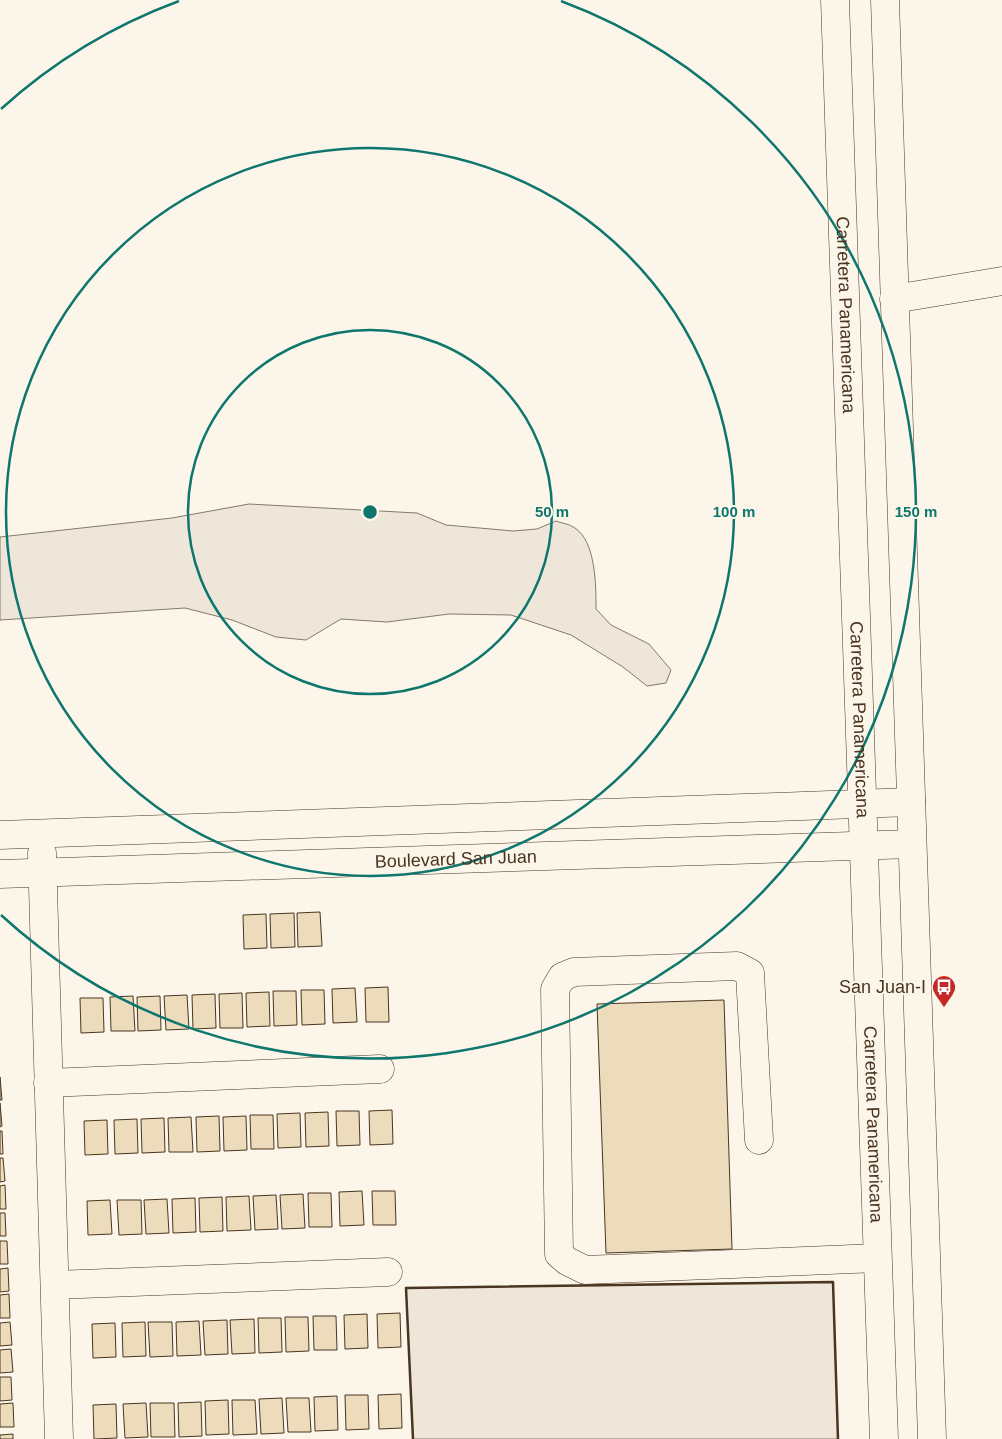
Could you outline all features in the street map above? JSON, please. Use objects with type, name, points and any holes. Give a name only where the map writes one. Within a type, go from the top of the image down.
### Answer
[{"type":"main road","name":"Carretera Panamericana","points":[[835,0],[884,1439]]},
{"type":"main road","points":[[885,0],[932,1439]]},
{"type":"main road","points":[[894,299],[1002,281]]},
{"type":"main road","points":[[0,836],[911,802]]},
{"type":"main road","points":[[511,817],[514,857]]},
{"type":"main road","points":[[413,820],[415,860]]},
{"type":"main road","points":[[42,834],[59,1439]]},
{"type":"main road","name":"Boulevard San Juan","points":[[0,874],[912,844]]},
{"type":"main road","points":[[759,1140],[750,974],[737,966],[574,972],[562,977],[555,989],[559,1254],[567,1262],[585,1270],[878,1258]]},
{"type":"main road","points":[[48,1083],[380,1069]]},
{"type":"main road","points":[[56,1285],[388,1272]]},
{"type":"shaded area","points":[[249,504],[417,513],[446,525],[513,531],[537,529],[556,521],[571,526],[582,535],[591,554],[595,577],[596,609],[611,625],[649,644],[671,670],[666,683],[647,686],[623,667],[571,635],[511,615],[449,614],[387,622],[341,619],[306,640],[276,637],[232,620],[185,608],[0,620],[0,537],[172,518]]},
{"type":"shaded area","points":[[833,1282],[838,1439],[413,1439],[406,1288]]},
{"type":"building","points":[[320,912],[322,946],[298,947],[297,913]]},
{"type":"building","points":[[294,913],[295,947],[271,948],[270,914]]},
{"type":"building","points":[[266,914],[267,948],[244,949],[243,915]]},
{"type":"building","points":[[388,987],[389,1022],[366,1022],[365,988]]},
{"type":"building","points":[[355,988],[357,1022],[333,1023],[332,989]]},
{"type":"building","points":[[301,990],[324,990],[325,1024],[302,1025]]},
{"type":"building","points":[[273,991],[296,991],[297,1025],[274,1026]]},
{"type":"building","points":[[269,992],[270,1026],[247,1027],[246,993]]},
{"type":"building","points":[[242,993],[243,1028],[220,1028],[219,994]]},
{"type":"building","points":[[215,994],[216,1028],[193,1029],[192,995]]},
{"type":"building","points":[[187,995],[189,1029],[166,1030],[164,996]]},
{"type":"building","points":[[133,996],[135,1031],[111,1031],[110,997]]},
{"type":"building","points":[[160,996],[161,1030],[138,1031],[137,997]]},
{"type":"building","points":[[80,998],[103,998],[104,1032],[81,1033]]},
{"type":"building","points":[[724,1000],[732,1249],[606,1253],[597,1004]]},
{"type":"building","points":[[0,1077],[2,1100],[0,1100]]},
{"type":"building","points":[[0,1103],[2,1126],[0,1127]]},
{"type":"building","points":[[392,1110],[393,1144],[370,1145],[369,1111]]},
{"type":"building","points":[[336,1111],[359,1111],[360,1145],[337,1146]]},
{"type":"building","points":[[328,1112],[329,1146],[306,1147],[305,1113]]},
{"type":"building","points":[[300,1113],[301,1147],[278,1148],[277,1114]]},
{"type":"building","points":[[250,1115],[273,1115],[274,1149],[251,1149]]},
{"type":"building","points":[[219,1116],[220,1151],[197,1152],[196,1117]]},
{"type":"building","points":[[246,1116],[247,1150],[224,1151],[223,1117]]},
{"type":"building","points":[[191,1117],[193,1152],[169,1152],[168,1118]]},
{"type":"building","points":[[164,1118],[165,1152],[142,1153],[141,1119]]},
{"type":"building","points":[[137,1119],[138,1153],[115,1154],[114,1120]]},
{"type":"building","points":[[107,1120],[108,1154],[85,1155],[84,1121]]},
{"type":"building","points":[[0,1131],[2,1131],[3,1154],[0,1154]]},
{"type":"building","points":[[0,1158],[3,1158],[5,1181],[0,1182]]},
{"type":"building","points":[[5,1185],[6,1209],[0,1209],[0,1186]]},
{"type":"building","points":[[362,1191],[364,1225],[340,1226],[339,1192]]},
{"type":"building","points":[[372,1191],[395,1191],[396,1225],[373,1225]]},
{"type":"building","points":[[308,1193],[331,1193],[332,1227],[309,1227]]},
{"type":"building","points":[[303,1194],[305,1228],[282,1229],[280,1195]]},
{"type":"building","points":[[276,1195],[278,1229],[255,1230],[253,1196]]},
{"type":"building","points":[[249,1196],[251,1230],[227,1231],[226,1197]]},
{"type":"building","points":[[222,1197],[223,1231],[200,1232],[199,1198]]},
{"type":"building","points":[[195,1198],[196,1232],[173,1233],[172,1199]]},
{"type":"building","points":[[167,1199],[169,1233],[146,1234],[144,1200]]},
{"type":"building","points":[[110,1200],[112,1234],[88,1235],[87,1201]]},
{"type":"building","points":[[117,1200],[141,1200],[142,1234],[119,1235]]},
{"type":"building","points":[[0,1213],[5,1213],[6,1236],[0,1236]]},
{"type":"building","points":[[0,1241],[7,1241],[8,1264],[0,1264]]},
{"type":"building","points":[[8,1268],[9,1291],[0,1292],[0,1269]]},
{"type":"building","points":[[9,1294],[10,1318],[0,1318],[0,1295]]},
{"type":"building","points":[[400,1313],[401,1347],[378,1348],[377,1314]]},
{"type":"building","points":[[367,1314],[368,1348],[345,1349],[344,1315]]},
{"type":"building","points":[[313,1316],[336,1316],[337,1350],[314,1350]]},
{"type":"building","points":[[285,1317],[308,1317],[309,1351],[286,1352]]},
{"type":"building","points":[[258,1318],[281,1318],[282,1352],[259,1353]]},
{"type":"building","points":[[254,1319],[255,1353],[232,1354],[230,1320]]},
{"type":"building","points":[[227,1320],[228,1354],[205,1355],[203,1321]]},
{"type":"building","points":[[199,1321],[201,1355],[177,1356],[176,1322]]},
{"type":"building","points":[[10,1322],[12,1345],[0,1346],[0,1323]]},
{"type":"building","points":[[145,1322],[146,1356],[123,1357],[122,1323]]},
{"type":"building","points":[[148,1322],[172,1322],[173,1356],[150,1357]]},
{"type":"building","points":[[115,1323],[116,1357],[93,1358],[92,1324]]},
{"type":"building","points":[[11,1349],[13,1372],[0,1373],[0,1350]]},
{"type":"building","points":[[0,1377],[11,1377],[12,1400],[0,1401]]},
{"type":"building","points":[[401,1394],[402,1428],[379,1429],[378,1395]]},
{"type":"building","points":[[345,1395],[368,1395],[369,1429],[346,1430]]},
{"type":"building","points":[[337,1396],[338,1430],[315,1431],[314,1397]]},
{"type":"building","points":[[282,1398],[284,1433],[261,1434],[259,1399]]},
{"type":"building","points":[[286,1398],[309,1398],[311,1432],[288,1432]]},
{"type":"building","points":[[228,1400],[229,1434],[206,1435],[205,1401]]},
{"type":"building","points":[[232,1400],[255,1400],[257,1434],[233,1435]]},
{"type":"building","points":[[201,1402],[202,1436],[179,1437],[178,1403]]},
{"type":"building","points":[[13,1403],[14,1427],[0,1427],[0,1404]]},
{"type":"building","points":[[146,1403],[148,1437],[125,1438],[123,1404]]},
{"type":"building","points":[[150,1403],[174,1403],[175,1437],[151,1437]]},
{"type":"building","points":[[116,1404],[117,1438],[94,1439],[93,1405]]},
{"type":"building","points":[[13,1434],[13,1439],[0,1439],[0,1435]]},
{"type":"wall","points":[[413,1439],[406,1288],[833,1282],[838,1439]]},
{"type":"place","name":"San Juan-I","points":[[944,1008]]}]
